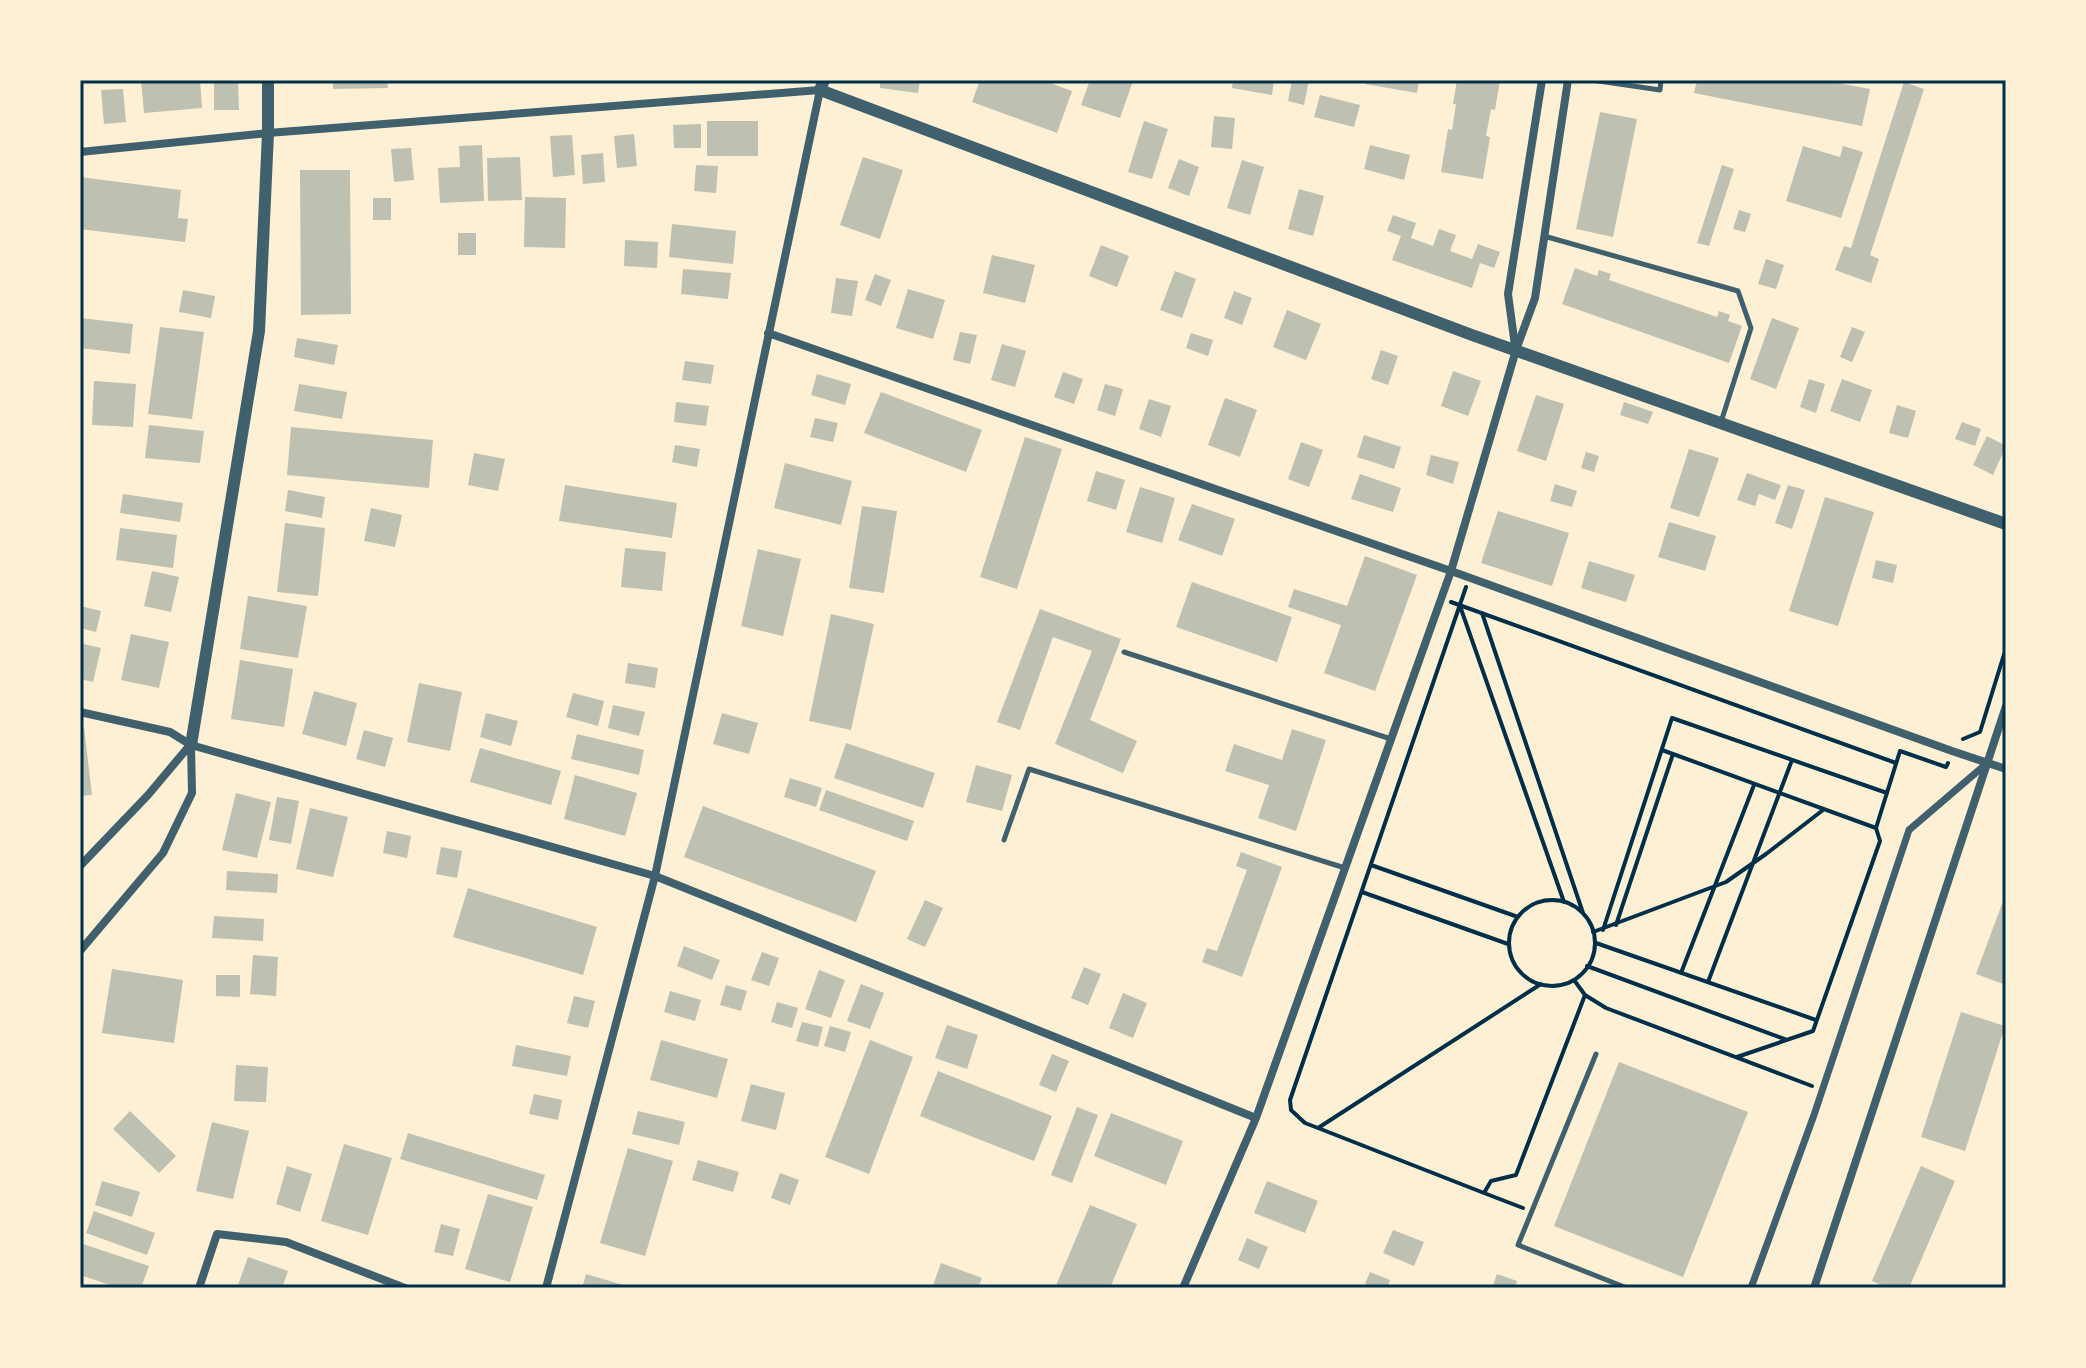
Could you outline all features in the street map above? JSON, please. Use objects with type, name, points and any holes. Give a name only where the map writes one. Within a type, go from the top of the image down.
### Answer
[{"type":"street","points":[[80,951],[163,853],[192,793],[191,745],[259,331],[268,80]]},
{"type":"street","points":[[1516,350],[1508,294],[1542,80]]},
{"type":"street","points":[[1183,1288],[1256,1118],[1451,571],[1516,350],[1535,298],[1568,80]]},
{"type":"street","points":[[546,1288],[655,876],[822,85]]},
{"type":"street","points":[[80,152],[822,85],[1516,350],[2006,524]]},
{"type":"street","points":[[768,333],[2006,769]]},
{"type":"street","points":[[1814,1288],[2006,706]]},
{"type":"street","points":[[80,712],[170,732],[191,745],[655,876],[1256,1118]]},
{"type":"street","points":[[80,866],[191,745]]},
{"type":"street","points":[[1751,1288],[1909,830],[1988,763]]},
{"type":"street","points":[[199,1288],[217,1234],[286,1242],[405,1288]]},
{"type":"lane","points":[[1592,80],[1660,90],[1661,80]]},
{"type":"lane","points":[[1544,236],[1738,291],[1751,328],[1721,423]]},
{"type":"lane","points":[[1124,652],[1392,739]]},
{"type":"lane","points":[[1004,840],[1029,769],[1346,868]]},
{"type":"lane","points":[[1596,1054],[1518,1245],[1627,1288]]},
{"type":"path","points":[[1469,578],[1290,1100],[1291,1110],[1305,1123],[1532,1212]]},
{"type":"path","points":[[1442,598],[1896,763]]},
{"type":"path","points":[[1460,605],[1564,902]]},
{"type":"path","points":[[1482,613],[1595,943],[1593,956],[1574,980],[1561,985],[1541,984],[1520,973],[1512,961],[1508,944],[1511,926],[1518,917],[1537,902],[1556,900],[1574,906],[1583,913]]},
{"type":"path","points":[[1737,1057],[1813,1031],[1880,841],[1876,828],[1900,751],[1946,767],[1955,739],[1967,739],[1980,732],[2006,648]]},
{"type":"path","points":[[1603,930],[1672,718],[1887,793]]},
{"type":"path","points":[[1662,750],[1876,828]]},
{"type":"path","points":[[1616,925],[1673,754]]},
{"type":"path","points":[[1708,982],[1793,760]]},
{"type":"path","points":[[1681,973],[1754,784]]},
{"type":"path","points":[[1593,932],[1726,882],[1823,810]]},
{"type":"path","points":[[1371,865],[1518,917]]},
{"type":"path","points":[[1362,892],[1508,944]]},
{"type":"path","points":[[1595,943],[1816,1020]]},
{"type":"path","points":[[1587,966],[1788,1040]]},
{"type":"path","points":[[1574,980],[1585,995],[1606,1008],[1821,1090]]},
{"type":"path","points":[[1318,1128],[1541,984]]},
{"type":"path","points":[[1484,1193],[1491,1181],[1516,1175],[1585,995]]},
{"type":"building","points":[[141,80],[200,80],[202,108],[144,113]]},
{"type":"building","points":[[214,80],[238,80],[239,110],[214,110]]},
{"type":"building","points":[[333,80],[387,80],[388,88],[333,89]]},
{"type":"building","points":[[880,80],[920,80],[918,93],[880,88]]},
{"type":"building","points":[[980,80],[1042,80],[1072,91],[1057,133],[972,102]]},
{"type":"building","points":[[1090,80],[1133,81],[1120,118],[1081,105]]},
{"type":"building","points":[[1233,80],[1274,80],[1272,95],[1232,88]]},
{"type":"building","points":[[1292,80],[1309,80],[1304,105],[1288,101]]},
{"type":"building","points":[[1366,80],[1419,80],[1417,93],[1365,84]]},
{"type":"building","points":[[1457,80],[1500,80],[1495,110],[1491,109],[1486,136],[1490,137],[1483,179],[1441,172],[1448,129],[1452,130]]},
{"type":"building","points":[[1697,80],[1822,80],[1870,89],[1862,126],[1694,93]]},
{"type":"building","points":[[1904,82],[1924,89],[1870,255],[1879,259],[1871,283],[1835,270],[1844,246],[1851,248]]},
{"type":"building","points":[[123,89],[126,122],[104,124],[101,90]]},
{"type":"building","points":[[1320,95],[1360,105],[1354,127],[1314,117]]},
{"type":"building","points":[[1600,112],[1637,119],[1613,237],[1576,229]]},
{"type":"building","points":[[1214,116],[1235,118],[1232,149],[1211,147]]},
{"type":"building","points":[[707,121],[758,121],[758,156],[707,156]]},
{"type":"building","points":[[1144,121],[1168,129],[1152,179],[1128,172]]},
{"type":"building","points":[[701,124],[701,148],[674,148],[673,125]]},
{"type":"building","points":[[634,134],[637,166],[617,168],[614,136]]},
{"type":"building","points":[[572,135],[575,175],[553,177],[550,136]]},
{"type":"building","points":[[482,145],[484,201],[440,203],[438,168],[460,167],[459,146]]},
{"type":"building","points":[[1370,145],[1410,155],[1404,180],[1364,169]]},
{"type":"building","points":[[1803,146],[1840,157],[1843,146],[1863,152],[1841,218],[1786,201]]},
{"type":"building","points":[[411,148],[414,180],[394,182],[391,149]]},
{"type":"building","points":[[603,153],[605,182],[583,184],[581,155]]},
{"type":"building","points":[[520,157],[522,200],[488,201],[487,158]]},
{"type":"building","points":[[863,157],[903,170],[880,239],[840,225]]},
{"type":"building","points":[[1179,159],[1199,167],[1189,196],[1168,188]]},
{"type":"building","points":[[1242,160],[1264,167],[1250,215],[1227,208]]},
{"type":"building","points":[[696,165],[718,166],[716,193],[694,191]]},
{"type":"building","points":[[1722,165],[1734,169],[1709,246],[1697,243]]},
{"type":"building","points":[[300,170],[350,170],[351,314],[301,315]]},
{"type":"building","points":[[80,177],[181,190],[178,218],[188,219],[185,242],[80,229]]},
{"type":"building","points":[[1299,189],[1324,196],[1313,236],[1288,229]]},
{"type":"building","points":[[525,197],[566,198],[565,248],[524,247]]},
{"type":"building","points":[[373,198],[391,198],[391,220],[373,220]]},
{"type":"building","points":[[1739,210],[1751,214],[1745,232],[1733,229]]},
{"type":"building","points":[[1393,215],[1416,223],[1411,238],[1433,246],[1439,229],[1456,235],[1450,251],[1472,259],[1478,244],[1500,252],[1494,268],[1480,263],[1472,288],[1392,260],[1401,236],[1387,231]]},
{"type":"building","points":[[672,224],[736,231],[733,264],[669,257]]},
{"type":"building","points":[[458,233],[476,233],[476,255],[458,255]]},
{"type":"building","points":[[625,240],[658,242],[657,268],[624,266]]},
{"type":"building","points":[[1101,245],[1129,256],[1117,287],[1089,276]]},
{"type":"building","points":[[992,255],[1035,265],[1025,303],[983,293]]},
{"type":"building","points":[[1766,259],[1784,265],[1776,289],[1758,284]]},
{"type":"building","points":[[1575,268],[1597,276],[1599,270],[1611,274],[1609,280],[1717,317],[1719,311],[1730,315],[1728,321],[1742,326],[1729,363],[1562,304]]},
{"type":"building","points":[[683,269],[731,273],[728,299],[681,294]]},
{"type":"building","points":[[1175,271],[1196,279],[1182,318],[1160,310]]},
{"type":"building","points":[[875,274],[891,280],[881,306],[865,300]]},
{"type":"building","points":[[836,278],[858,281],[852,316],[831,313]]},
{"type":"building","points":[[908,289],[945,300],[933,339],[896,328]]},
{"type":"building","points":[[183,290],[215,296],[211,318],[179,312]]},
{"type":"building","points":[[1234,291],[1252,298],[1242,325],[1224,318]]},
{"type":"building","points":[[1287,310],[1321,324],[1306,360],[1273,347]]},
{"type":"building","points":[[80,318],[133,324],[130,354],[80,348]]},
{"type":"building","points":[[1772,318],[1799,328],[1776,389],[1750,379]]},
{"type":"building","points":[[160,327],[204,332],[192,419],[148,414]]},
{"type":"building","points":[[1852,327],[1865,332],[1852,362],[1840,357]]},
{"type":"building","points":[[960,332],[977,335],[970,364],[953,360]]},
{"type":"building","points":[[1191,333],[1213,340],[1208,356],[1186,348]]},
{"type":"building","points":[[297,338],[338,345],[334,365],[294,357]]},
{"type":"building","points":[[1002,344],[1026,351],[1015,387],[991,380]]},
{"type":"building","points":[[1381,350],[1398,356],[1388,385],[1371,379]]},
{"type":"building","points":[[685,361],[714,365],[711,384],[682,380]]},
{"type":"building","points":[[1453,371],[1481,381],[1468,416],[1441,406]]},
{"type":"building","points":[[1063,372],[1083,379],[1074,404],[1054,397]]},
{"type":"building","points":[[817,374],[851,384],[845,405],[811,395]]},
{"type":"building","points":[[1809,379],[1825,384],[1816,413],[1800,407]]},
{"type":"building","points":[[1842,379],[1872,390],[1860,422],[1830,411]]},
{"type":"building","points":[[94,381],[136,384],[133,427],[92,425]]},
{"type":"building","points":[[299,384],[347,392],[342,419],[294,411]]},
{"type":"building","points":[[1105,384],[1123,389],[1115,416],[1097,410]]},
{"type":"building","points":[[881,392],[982,430],[966,472],[864,433]]},
{"type":"building","points":[[1536,395],[1564,404],[1546,461],[1517,451]]},
{"type":"building","points":[[1225,398],[1257,410],[1240,457],[1208,445]]},
{"type":"building","points":[[1149,399],[1171,406],[1161,437],[1139,429]]},
{"type":"building","points":[[676,402],[709,406],[706,426],[674,422]]},
{"type":"building","points":[[1624,402],[1653,412],[1648,424],[1620,415]]},
{"type":"building","points":[[1897,405],[1916,411],[1908,438],[1889,433]]},
{"type":"building","points":[[815,418],[838,423],[833,442],[810,437]]},
{"type":"building","points":[[1962,422],[1981,429],[1975,446],[1955,439]]},
{"type":"building","points":[[149,425],[204,431],[200,463],[145,458]]},
{"type":"building","points":[[291,427],[433,440],[429,488],[287,475]]},
{"type":"building","points":[[1364,435],[1401,447],[1394,469],[1357,457]]},
{"type":"building","points":[[1987,436],[2006,446],[1993,475],[1973,465]]},
{"type":"building","points":[[1025,437],[1062,449],[1017,589],[980,577]]},
{"type":"building","points":[[1301,442],[1323,450],[1309,487],[1288,479]]},
{"type":"building","points":[[675,445],[700,449],[697,467],[672,462]]},
{"type":"building","points":[[1689,449],[1719,458],[1699,517],[1670,508]]},
{"type":"building","points":[[1586,452],[1599,456],[1594,472],[1581,468]]},
{"type":"building","points":[[474,453],[505,459],[498,491],[468,485]]},
{"type":"building","points":[[1431,455],[1459,462],[1453,484],[1426,475]]},
{"type":"building","points":[[785,463],[852,481],[841,525],[774,508]]},
{"type":"building","points":[[1096,471],[1125,480],[1116,510],[1087,501]]},
{"type":"building","points":[[1747,473],[1781,485],[1775,500],[1759,494],[1755,506],[1737,500]]},
{"type":"building","points":[[1360,474],[1401,488],[1393,512],[1351,499]]},
{"type":"building","points":[[1555,484],[1577,491],[1572,507],[1550,501]]},
{"type":"building","points":[[565,485],[677,503],[672,538],[559,521]]},
{"type":"building","points":[[1788,485],[1805,490],[1792,529],[1775,523]]},
{"type":"building","points":[[1140,487],[1175,498],[1162,543],[1126,532]]},
{"type":"building","points":[[288,490],[325,497],[322,518],[285,511]]},
{"type":"building","points":[[123,494],[183,503],[180,522],[120,513]]},
{"type":"building","points":[[1825,497],[1874,512],[1838,626],[1789,611]]},
{"type":"building","points":[[1192,504],[1235,519],[1222,556],[1178,540]]},
{"type":"building","points":[[862,506],[897,511],[884,593],[849,588]]},
{"type":"building","points":[[371,508],[402,515],[395,547],[364,541]]},
{"type":"building","points":[[1498,511],[1569,533],[1552,586],[1481,563]]},
{"type":"building","points":[[1669,522],[1716,536],[1705,571],[1658,557]]},
{"type":"building","points":[[285,523],[325,528],[318,596],[277,592]]},
{"type":"building","points":[[120,528],[177,535],[173,568],[116,560]]},
{"type":"building","points":[[625,548],[666,552],[662,591],[621,587]]},
{"type":"building","points":[[758,549],[801,559],[783,636],[741,626]]},
{"type":"building","points":[[1365,556],[1417,575],[1375,691],[1324,673],[1341,625],[1288,607],[1294,589],[1347,606]]},
{"type":"building","points":[[1876,560],[1897,565],[1893,583],[1872,578]]},
{"type":"building","points":[[1589,561],[1635,575],[1626,602],[1581,588]]},
{"type":"building","points":[[152,571],[179,577],[171,612],[144,606]]},
{"type":"building","points":[[1192,582],[1292,617],[1277,662],[1176,627]]},
{"type":"building","points":[[248,596],[307,606],[298,658],[240,649]]},
{"type":"building","points":[[80,606],[101,611],[96,632],[80,628]]},
{"type":"building","points":[[1040,609],[1121,639],[1090,720],[1137,741],[1123,773],[1055,744],[1092,651],[1053,637],[1020,730],[997,722]]},
{"type":"building","points":[[831,614],[874,624],[851,730],[809,721]]},
{"type":"building","points":[[131,634],[169,642],[159,688],[121,680]]},
{"type":"building","points":[[80,643],[101,648],[93,682],[80,679]]},
{"type":"building","points":[[240,660],[293,669],[284,727],[231,719]]},
{"type":"building","points":[[628,663],[658,668],[655,688],[625,683]]},
{"type":"building","points":[[419,683],[462,692],[450,751],[407,742]]},
{"type":"building","points":[[314,691],[357,703],[346,746],[302,734]]},
{"type":"building","points":[[573,693],[604,701],[598,726],[566,717]]},
{"type":"building","points":[[613,705],[645,712],[639,736],[608,728]]},
{"type":"building","points":[[486,713],[518,721],[511,746],[480,737]]},
{"type":"building","points":[[722,713],[758,723],[749,754],[713,744]]},
{"type":"building","points":[[84,727],[92,795],[80,796],[80,728]]},
{"type":"building","points":[[1292,729],[1326,740],[1296,831],[1258,818],[1269,785],[1225,771],[1234,744],[1282,760]]},
{"type":"building","points":[[364,730],[393,738],[385,767],[356,759]]},
{"type":"building","points":[[577,734],[644,750],[639,775],[571,759]]},
{"type":"building","points":[[846,743],[935,773],[923,808],[834,778]]},
{"type":"building","points":[[480,748],[561,771],[551,805],[470,782]]},
{"type":"building","points":[[976,765],[1012,775],[1002,811],[966,802]]},
{"type":"building","points":[[575,775],[637,793],[625,836],[564,819]]},
{"type":"building","points":[[790,778],[822,788],[816,807],[784,797]]},
{"type":"building","points":[[826,790],[914,821],[907,841],[819,810]]},
{"type":"building","points":[[236,793],[271,802],[257,858],[222,850]]},
{"type":"building","points":[[277,797],[299,801],[291,844],[269,840]]},
{"type":"building","points":[[703,806],[876,871],[856,922],[684,857]]},
{"type":"building","points":[[310,808],[348,817],[333,877],[296,869]]},
{"type":"building","points":[[387,831],[411,836],[407,858],[383,853]]},
{"type":"building","points":[[441,847],[462,851],[457,878],[436,874]]},
{"type":"building","points":[[1241,852],[1282,867],[1242,977],[1202,962],[1207,948],[1217,951],[1247,870],[1236,866]]},
{"type":"building","points":[[227,871],[278,874],[277,893],[226,890]]},
{"type":"building","points":[[468,888],[597,927],[583,975],[453,937]]},
{"type":"building","points":[[2006,893],[2006,985],[1976,974]]},
{"type":"building","points":[[925,900],[943,908],[925,947],[907,939]]},
{"type":"building","points":[[214,916],[264,919],[263,941],[212,938]]},
{"type":"building","points":[[684,946],[720,960],[712,980],[677,966]]},
{"type":"building","points":[[762,952],[779,958],[769,986],[751,980]]},
{"type":"building","points":[[253,955],[278,957],[276,996],[250,994]]},
{"type":"building","points":[[1084,967],[1101,974],[1088,1005],[1071,998]]},
{"type":"building","points":[[112,969],[183,980],[174,1043],[102,1033]]},
{"type":"building","points":[[819,970],[845,980],[831,1018],[805,1009]]},
{"type":"building","points":[[216,975],[240,975],[240,997],[216,996]]},
{"type":"building","points":[[861,984],[884,993],[870,1029],[847,1021]]},
{"type":"building","points":[[726,985],[747,991],[741,1011],[720,1005]]},
{"type":"building","points":[[670,991],[701,1000],[695,1021],[664,1012]]},
{"type":"building","points":[[1123,993],[1147,1003],[1133,1038],[1109,1028]]},
{"type":"building","points":[[574,996],[595,1001],[588,1028],[567,1023]]},
{"type":"building","points":[[777,1002],[798,1008],[792,1028],[771,1022]]},
{"type":"building","points":[[1961,1012],[2005,1026],[1965,1151],[1921,1137]]},
{"type":"building","points":[[802,1022],[823,1027],[818,1047],[796,1041]]},
{"type":"building","points":[[947,1025],[978,1035],[967,1069],[935,1058]]},
{"type":"building","points":[[830,1026],[851,1032],[845,1052],[824,1046]]},
{"type":"building","points":[[661,1040],[728,1059],[717,1098],[650,1080]]},
{"type":"building","points":[[870,1040],[913,1057],[869,1174],[825,1157]]},
{"type":"building","points":[[516,1045],[571,1056],[567,1076],[512,1066]]},
{"type":"building","points":[[1052,1054],[1069,1061],[1056,1092],[1039,1085]]},
{"type":"building","points":[[1619,1062],[1748,1112],[1683,1277],[1554,1226]]},
{"type":"building","points":[[236,1065],[268,1067],[266,1102],[234,1101]]},
{"type":"building","points":[[938,1071],[1052,1116],[1034,1161],[920,1116]]},
{"type":"building","points":[[751,1084],[785,1093],[776,1130],[741,1121]]},
{"type":"building","points":[[534,1094],[562,1100],[558,1120],[529,1114]]},
{"type":"building","points":[[1077,1107],[1098,1115],[1072,1183],[1051,1175]]},
{"type":"building","points":[[130,1111],[176,1156],[159,1173],[113,1129]]},
{"type":"building","points":[[638,1111],[685,1122],[679,1145],[632,1134]]},
{"type":"building","points":[[1111,1113],[1183,1141],[1166,1185],[1094,1156]]},
{"type":"building","points":[[212,1122],[249,1131],[233,1199],[196,1191]]},
{"type":"building","points":[[408,1133],[545,1175],[537,1200],[400,1159]]},
{"type":"building","points":[[344,1144],[392,1158],[368,1235],[321,1221]]},
{"type":"building","points":[[628,1148],[673,1161],[645,1256],[600,1243]]},
{"type":"building","points":[[698,1160],[739,1172],[733,1192],[692,1180]]},
{"type":"building","points":[[287,1166],[312,1174],[300,1212],[276,1204]]},
{"type":"building","points":[[1921,1166],[1955,1181],[1909,1288],[1888,1288],[1872,1281]]},
{"type":"building","points":[[780,1173],[799,1180],[790,1205],[771,1198]]},
{"type":"building","points":[[102,1181],[140,1192],[132,1217],[95,1205]]},
{"type":"building","points":[[1267,1181],[1318,1201],[1305,1233],[1254,1213]]},
{"type":"building","points":[[488,1194],[533,1207],[510,1282],[465,1269]]},
{"type":"building","points":[[1090,1205],[1137,1224],[1110,1288],[1055,1288]]},
{"type":"building","points":[[94,1211],[155,1233],[147,1255],[86,1233]]},
{"type":"building","points":[[441,1224],[460,1229],[453,1256],[434,1252]]},
{"type":"building","points":[[1393,1230],[1424,1242],[1414,1266],[1383,1253]]},
{"type":"building","points":[[1247,1238],[1268,1247],[1259,1269],[1238,1260]]},
{"type":"building","points":[[80,1243],[149,1266],[141,1288],[119,1288],[80,1275]]},
{"type":"building","points":[[248,1257],[288,1271],[282,1288],[237,1288]]},
{"type":"building","points":[[941,1263],[982,1278],[978,1288],[932,1288]]},
{"type":"building","points":[[1370,1272],[1390,1280],[1387,1288],[1370,1288],[1365,1284]]},
{"type":"building","points":[[586,1274],[630,1287],[630,1288],[582,1288]]},
{"type":"building","points":[[1497,1274],[1517,1281],[1515,1288],[1492,1288]]}]
